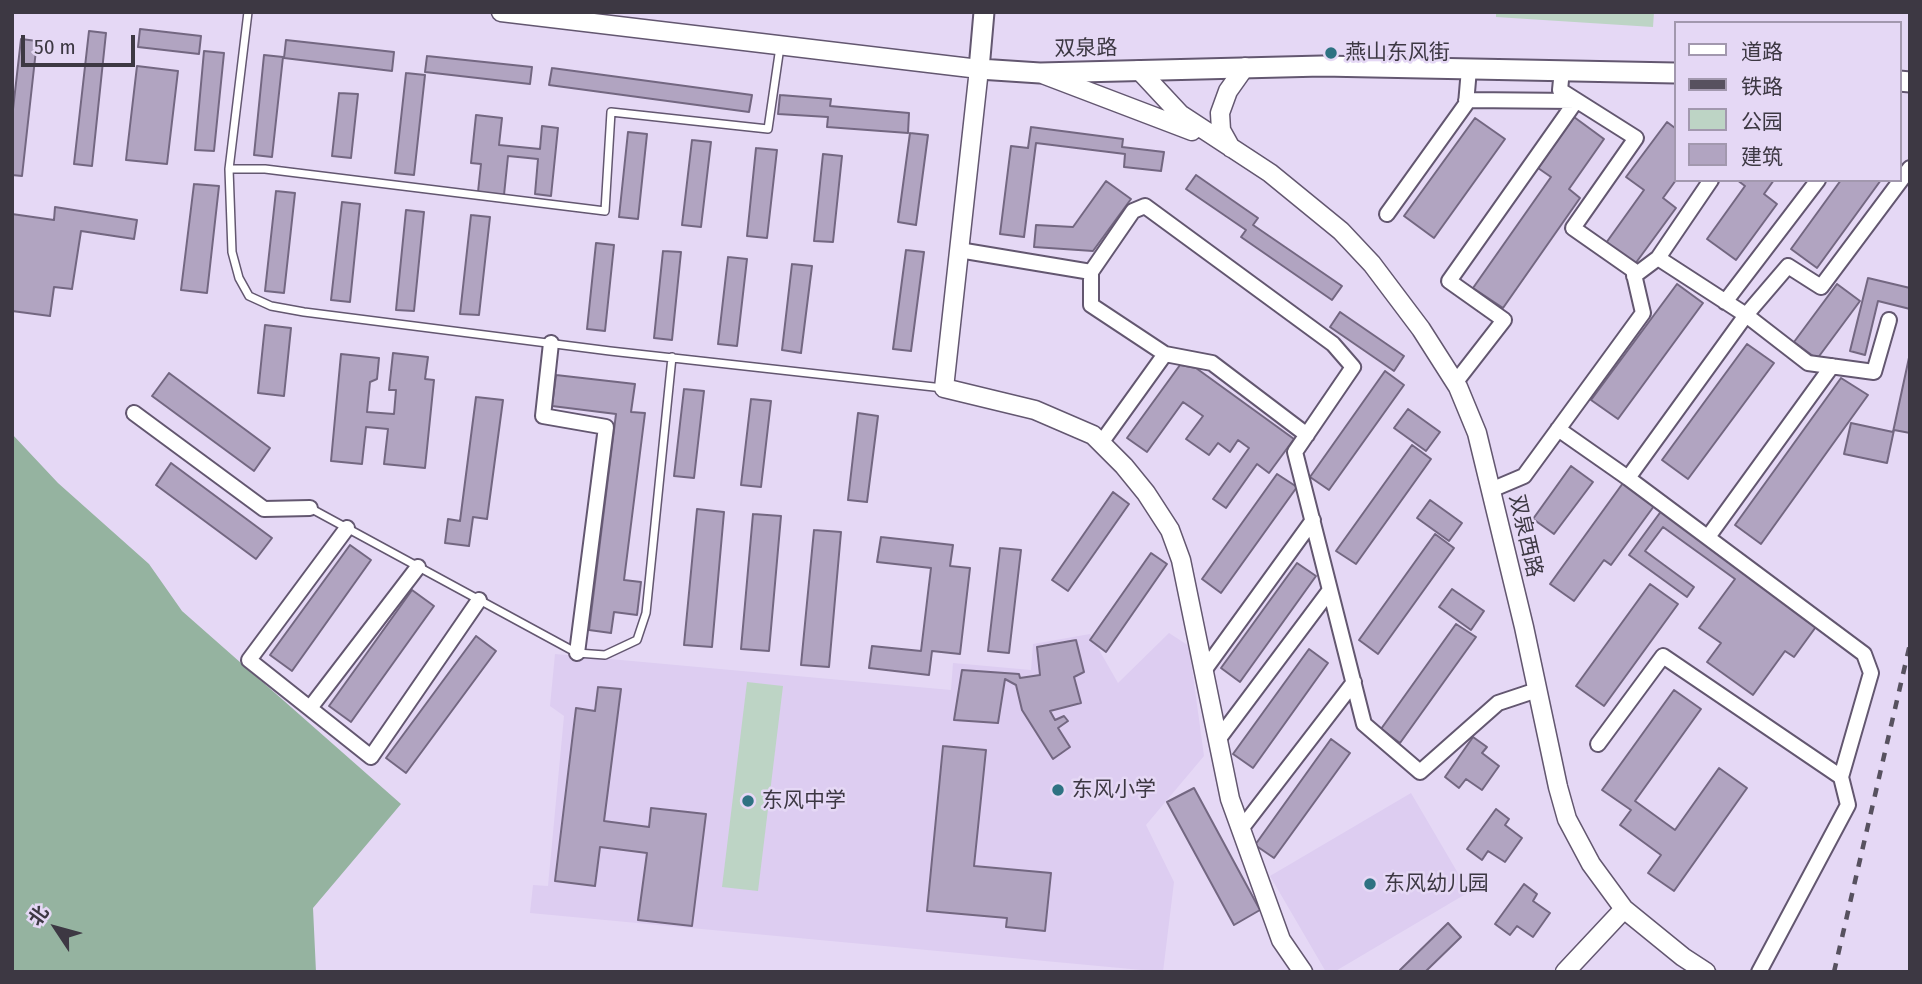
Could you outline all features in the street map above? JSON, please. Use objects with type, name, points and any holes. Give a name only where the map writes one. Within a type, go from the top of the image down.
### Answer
[{"type":"main road","points":[[979,69],[984,12]]},
{"type":"main road","name":"双泉路","points":[[979,69],[1040,73],[1322,66],[1674,73]]},
{"type":"street","name":"双泉路","points":[[501,12],[979,69]]},
{"type":"street","points":[[1231,148],[1221,130],[1220,113],[1228,91],[1245,68]]},
{"type":"street","points":[[979,69],[944,388],[1035,410],[1093,435],[1146,493],[1170,530],[1181,560],[1230,799],[1281,940],[1303,972]]},
{"type":"street","points":[[1387,214],[1466,104],[1469,69]]},
{"type":"street","name":"双泉西路","points":[[1139,70],[1180,114],[1270,173],[1340,231],[1372,264],[1421,329],[1455,383],[1477,433],[1567,819],[1591,864],[1624,909],[1706,972]]},
{"type":"street","points":[[1491,490],[1524,476],[1643,313],[1633,270],[1573,228],[1636,138],[1560,90],[1562,70]]},
{"type":"street","name":"双泉西路","points":[[1040,73],[1167,120],[1231,148]]},
{"type":"street","points":[[1466,100],[1576,101]]},
{"type":"street","points":[[1455,383],[1504,320],[1449,281],[1576,101]]},
{"type":"street","points":[[1634,276],[1658,258],[1710,182]]},
{"type":"street","points":[[1725,302],[1816,182]]},
{"type":"street","points":[[1628,478],[1746,315],[1788,266],[1821,287],[1900,182]]},
{"type":"street","points":[[1307,435],[1212,363],[1165,354],[1091,304],[1091,272],[1133,211],[1145,206],[1333,344],[1353,368],[1296,452],[1364,724],[1420,772],[1498,704],[1537,690]]},
{"type":"street","points":[[959,250],[1091,272]]},
{"type":"street","points":[[1658,258],[1746,315],[1808,363],[1874,372],[1889,320]]},
{"type":"street","points":[[551,343],[543,416],[606,427],[577,653]]},
{"type":"street","points":[[1101,443],[1165,354]]},
{"type":"street","points":[[1708,537],[1832,366]]},
{"type":"street","points":[[134,413],[264,509],[310,508]]},
{"type":"street","points":[[1558,429],[1864,654],[1871,673],[1841,777],[1848,805],[1759,972]]},
{"type":"street","points":[[1203,672],[1313,520]]},
{"type":"street","points":[[347,528],[248,660],[371,757],[480,600]]},
{"type":"street","points":[[310,708],[418,567]]},
{"type":"street","points":[[1217,741],[1331,590]]},
{"type":"street","points":[[1598,744],[1663,656],[1841,777]]},
{"type":"street","points":[[1241,829],[1354,682]]},
{"type":"street","points":[[1564,972],[1624,909]]},
{"type":"lane","points":[[248,12],[229,169],[232,252],[239,278],[249,296],[271,306],[304,312],[672,358],[944,388]]},
{"type":"lane","points":[[229,169],[265,169],[605,211],[611,112],[768,129],[780,47]]},
{"type":"lane","points":[[310,508],[577,653],[605,655],[637,640],[646,613],[672,358]]},
{"type":"shaded area","points":[[1169,633],[1189,646],[1204,756],[1146,825],[1174,882],[1163,972],[530,913],[533,885],[548,886],[564,716],[550,706],[555,654],[951,690],[953,663],[1031,670],[1033,644],[1090,634],[1118,683]]},
{"type":"shaded area","name":"东风幼儿园","points":[[1411,793],[1469,892],[1334,972],[1326,972],[1270,876]]},
{"type":"green space","points":[[1496,12],[1654,12],[1653,27],[1496,17]]},
{"type":"green space","points":[[12,434],[58,483],[149,564],[182,611],[401,804],[313,908],[316,972],[12,972]]},
{"type":"green space","points":[[747,682],[783,686],[758,891],[722,887]]},
{"type":"building","points":[[140,29],[201,36],[199,54],[138,47]]},
{"type":"building","points":[[89,31],[106,33],[92,166],[74,164]]},
{"type":"building","points":[[21,39],[37,41],[22,176],[12,175],[12,118]]},
{"type":"building","points":[[286,40],[394,52],[392,71],[284,58]]},
{"type":"building","points":[[204,51],[224,53],[214,151],[195,150]]},
{"type":"building","points":[[264,55],[283,57],[272,157],[254,155]]},
{"type":"building","points":[[427,56],[532,67],[530,84],[425,72]]},
{"type":"building","points":[[137,66],[178,71],[167,164],[126,160]]},
{"type":"building","points":[[552,68],[752,95],[749,112],[549,85]]},
{"type":"building","points":[[406,73],[425,75],[414,175],[395,173]]},
{"type":"building","points":[[339,93],[358,94],[351,158],[332,156]]},
{"type":"building","points":[[780,95],[831,99],[830,106],[909,113],[908,133],[827,127],[828,117],[778,114]]},
{"type":"building","points":[[476,115],[502,118],[499,145],[540,149],[542,126],[558,128],[551,196],[535,194],[538,159],[508,156],[504,195],[478,192],[481,164],[471,163]]},
{"type":"building","points":[[1574,117],[1604,139],[1569,189],[1580,198],[1503,308],[1473,288],[1551,177],[1538,168]]},
{"type":"building","points":[[1475,118],[1505,139],[1434,238],[1404,216]]},
{"type":"building","points":[[1667,122],[1674,127],[1675,182],[1663,198],[1676,208],[1635,264],[1606,243],[1644,190],[1626,177]]},
{"type":"building","points":[[1031,127],[1123,139],[1122,147],[1164,152],[1161,171],[1124,167],[1125,154],[1036,143],[1024,237],[1000,234],[1011,146],[1028,148]]},
{"type":"building","points":[[628,132],[647,134],[638,219],[619,217]]},
{"type":"building","points":[[910,133],[928,135],[916,225],[898,222]]},
{"type":"building","points":[[692,140],[711,142],[701,227],[682,225]]},
{"type":"building","points":[[756,148],[777,150],[767,238],[747,236]]},
{"type":"building","points":[[823,154],[842,156],[833,242],[814,241]]},
{"type":"building","points":[[1196,175],[1258,218],[1253,225],[1342,286],[1332,300],[1241,237],[1246,230],[1186,189]]},
{"type":"building","points":[[1106,181],[1131,199],[1093,251],[1034,247],[1036,225],[1073,227]]},
{"type":"building","points":[[1740,182],[1773,182],[1764,194],[1777,204],[1736,260],[1707,239],[1745,186]]},
{"type":"building","points":[[1840,182],[1880,182],[1817,268],[1791,249]]},
{"type":"building","points":[[194,184],[219,186],[207,293],[181,290]]},
{"type":"building","points":[[276,191],[295,193],[284,293],[265,291]]},
{"type":"building","points":[[342,202],[360,204],[350,302],[331,300]]},
{"type":"building","points":[[55,207],[137,220],[134,239],[81,231],[72,289],[54,287],[50,316],[12,311],[12,214],[54,220]]},
{"type":"building","points":[[406,210],[424,212],[414,311],[396,310]]},
{"type":"building","points":[[471,215],[490,217],[479,315],[460,314]]},
{"type":"building","points":[[596,243],[614,245],[605,331],[587,329]]},
{"type":"building","points":[[906,250],[924,252],[911,351],[893,349]]},
{"type":"building","points":[[663,251],[681,252],[672,340],[654,338]]},
{"type":"building","points":[[728,257],[747,259],[737,346],[718,344]]},
{"type":"building","points":[[792,264],[812,266],[801,353],[782,350]]},
{"type":"building","points":[[1868,278],[1910,288],[1910,309],[1878,301],[1865,355],[1850,351]]},
{"type":"building","points":[[1677,284],[1703,303],[1618,419],[1591,400]]},
{"type":"building","points":[[1837,284],[1860,301],[1817,359],[1794,342]]},
{"type":"building","points":[[1340,312],[1404,356],[1394,371],[1330,327]]},
{"type":"building","points":[[265,325],[291,328],[284,396],[258,393]]},
{"type":"building","points":[[1747,344],[1774,363],[1688,479],[1662,460]]},
{"type":"building","points":[[393,353],[428,357],[425,379],[434,380],[425,468],[384,464],[388,429],[366,427],[362,464],[331,461],[341,354],[379,358],[377,379],[370,382],[367,412],[394,414],[396,390],[389,390]]},
{"type":"building","points":[[1910,353],[1910,433],[1894,430],[1887,463],[1844,454],[1851,423],[1893,432]]},
{"type":"building","points":[[1180,365],[1196,368],[1294,439],[1269,473],[1257,464],[1226,508],[1213,499],[1249,448],[1238,440],[1230,452],[1218,443],[1209,455],[1186,439],[1203,416],[1183,402],[1147,452],[1127,438]]},
{"type":"building","points":[[1385,371],[1404,385],[1329,490],[1310,477]]},
{"type":"building","points":[[169,373],[270,448],[254,471],[152,396]]},
{"type":"building","points":[[556,375],[635,384],[631,412],[645,413],[624,580],[641,582],[637,615],[614,612],[611,633],[589,630],[616,414],[552,406]]},
{"type":"building","points":[[1841,378],[1868,395],[1761,544],[1735,525]]},
{"type":"building","points":[[684,389],[704,391],[694,478],[674,476]]},
{"type":"building","points":[[476,397],[503,400],[487,519],[473,517],[469,546],[445,543],[448,519],[460,521]]},
{"type":"building","points":[[751,399],[771,401],[761,487],[741,485]]},
{"type":"building","points":[[1408,409],[1440,432],[1426,451],[1394,428]]},
{"type":"building","points":[[858,413],[878,416],[867,502],[848,500]]},
{"type":"building","points":[[1412,445],[1431,459],[1356,564],[1336,551]]},
{"type":"building","points":[[171,463],[272,538],[256,559],[156,485]]},
{"type":"building","points":[[1571,466],[1593,482],[1554,534],[1533,519]]},
{"type":"building","points":[[1277,474],[1297,487],[1221,593],[1202,579]]},
{"type":"building","points":[[1623,483],[1654,506],[1611,565],[1604,560],[1574,601],[1550,584]]},
{"type":"building","points":[[1113,492],[1129,504],[1068,591],[1052,580]]},
{"type":"building","points":[[1430,500],[1462,523],[1449,541],[1417,518]]},
{"type":"building","points":[[697,509],[724,512],[712,647],[684,645]]},
{"type":"building","points":[[1662,510],[1818,624],[1794,657],[1785,651],[1753,695],[1707,662],[1721,643],[1699,628],[1735,579],[1663,527],[1645,551],[1694,587],[1687,597],[1629,555]]},
{"type":"building","points":[[753,514],[781,516],[769,651],[741,649]]},
{"type":"building","points":[[814,530],[841,532],[829,667],[801,665]]},
{"type":"building","points":[[1435,534],[1454,548],[1378,654],[1359,640]]},
{"type":"building","points":[[881,537],[953,545],[950,566],[970,568],[960,654],[932,651],[929,675],[869,668],[872,646],[921,651],[931,568],[877,562]]},
{"type":"building","points":[[350,545],[371,560],[292,671],[270,655]]},
{"type":"building","points":[[1000,548],[1021,550],[1009,653],[988,651]]},
{"type":"building","points":[[1151,553],[1167,564],[1106,652],[1090,640]]},
{"type":"building","points":[[1297,563],[1316,576],[1240,682],[1221,668]]},
{"type":"building","points":[[1650,584],[1678,604],[1604,706],[1576,686]]},
{"type":"building","points":[[1452,589],[1484,611],[1471,630],[1439,607]]},
{"type":"building","points":[[412,590],[434,606],[351,722],[329,706]]},
{"type":"building","points":[[1456,624],[1476,637],[1400,743],[1381,729]]},
{"type":"building","points":[[476,636],[496,651],[406,773],[386,758]]},
{"type":"building","points":[[1076,640],[1084,672],[1074,677],[1081,703],[1050,711],[1055,720],[1064,716],[1068,721],[1058,728],[1070,747],[1053,759],[1022,710],[1016,685],[1005,679],[998,723],[954,720],[962,670],[1019,674],[1020,678],[1040,675],[1037,647]]},
{"type":"building","points":[[1309,649],[1328,663],[1253,768],[1233,754]]},
{"type":"building","points":[[598,687],[621,689],[604,821],[649,827],[651,808],[706,814],[692,926],[638,920],[647,853],[600,847],[595,886],[555,881],[576,708],[595,711]]},
{"type":"building","points":[[1674,690],[1701,709],[1635,801],[1675,830],[1719,768],[1747,788],[1674,891],[1648,873],[1661,855],[1620,825],[1631,810],[1602,790]]},
{"type":"building","points":[[1473,737],[1487,747],[1482,753],[1499,766],[1482,790],[1466,779],[1459,788],[1445,777]]},
{"type":"building","points":[[1331,739],[1350,753],[1274,858],[1255,845]]},
{"type":"building","points":[[943,746],[986,750],[974,866],[1051,873],[1045,931],[1006,927],[1007,918],[927,911]]},
{"type":"building","points":[[1194,788],[1260,910],[1234,925],[1167,802]]},
{"type":"building","points":[[1496,809],[1509,819],[1505,825],[1522,838],[1505,862],[1488,851],[1482,860],[1467,849]]},
{"type":"building","points":[[1524,884],[1537,894],[1533,901],[1550,913],[1533,937],[1517,926],[1510,935],[1495,924]]},
{"type":"building","points":[[1448,923],[1461,937],[1425,972],[1401,972],[1400,970]]},
{"type":"railway","points":[[1834,972],[1910,644]]},
{"type":"place","name":"燕山东风街","points":[[1331,53]]},
{"type":"place","name":"东风小学","points":[[1058,790]]},
{"type":"place","name":"东风中学","points":[[748,801]]},
{"type":"place","name":"东风幼儿园","points":[[1370,884]]}]
